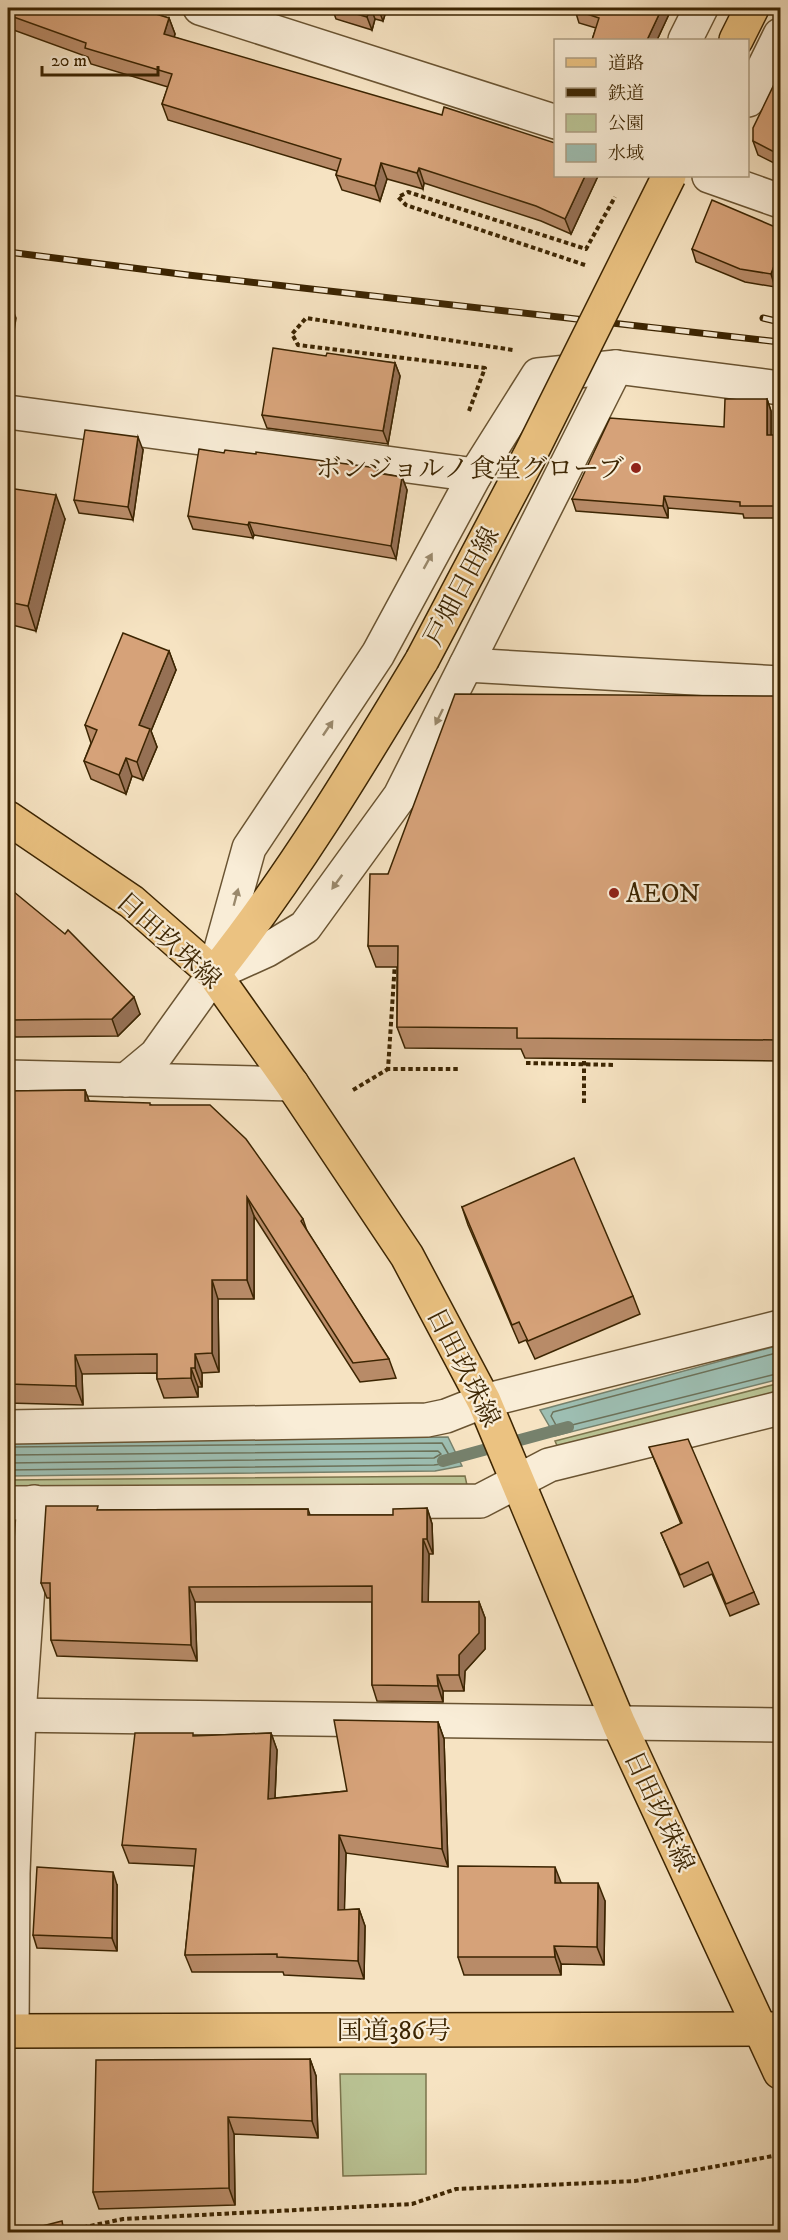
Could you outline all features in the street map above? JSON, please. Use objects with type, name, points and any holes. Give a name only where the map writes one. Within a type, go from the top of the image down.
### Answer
[{"type":"main road","points":[[736,39],[752,8]]},
{"type":"main road","name":"戸畑日田線","points":[[214,974],[249,930],[340,796],[422,660],[529,457],[669,177]]},
{"type":"main road","name":"日田玖珠線","points":[[8,818],[132,902],[214,974],[292,1084],[407,1256],[484,1401],[619,1724],[771,2028],[780,2072]]},
{"type":"main road","name":"国道386号","points":[[10,2031],[771,2028]]},
{"type":"street","points":[[200,8],[554,122]]},
{"type":"street","points":[[685,39],[701,8]]},
{"type":"street","points":[[749,96],[780,35]]},
{"type":"street","points":[[712,177],[780,201]]},
{"type":"street","points":[[214,974],[267,950],[305,927],[400,796],[616,367]]},
{"type":"street","points":[[126,1080],[156,1055],[214,974],[249,848],[378,654],[475,475],[538,375],[616,367],[780,388]]},
{"type":"street","points":[[8,412],[475,475]]},
{"type":"street","points":[[465,665],[780,682]]},
{"type":"street","points":[[8,1077],[292,1084]]},
{"type":"street","points":[[8,1426],[427,1420],[446,1416],[484,1401],[780,1327]]},
{"type":"street","points":[[10,2031],[13,1715],[21,1503],[480,1501],[549,1465],[780,1408]]},
{"type":"street","points":[[13,1715],[780,1725]]},
{"type":"path","points":[[590,266],[406,205],[398,197],[408,192],[586,249],[615,196]]},
{"type":"path","points":[[468,416],[485,368],[298,345],[291,334],[306,318],[522,352]]},
{"type":"path","points":[[388,1069],[395,953]]},
{"type":"path","points":[[584,1059],[584,1103]]},
{"type":"path","points":[[526,1064],[615,1065]]},
{"type":"path","points":[[353,1090],[388,1069],[459,1069]]},
{"type":"path","points":[[61,2232],[123,2219],[412,2204],[456,2189],[635,2181],[773,2156]]},
{"type":"green space","points":[[780,1383],[780,1399],[562,1457],[555,1441]]},
{"type":"green space","points":[[465,1476],[468,1490],[8,1495],[8,1480]]},
{"type":"green space","points":[[8,1518],[16,1528],[8,1692]]},
{"type":"green space","points":[[340,2074],[426,2074],[426,2174],[343,2176]]},
{"type":"water","points":[[780,1345],[780,1379],[555,1436],[540,1410]]},
{"type":"water","points":[[448,1437],[462,1466],[435,1471],[8,1476],[8,1441]]},
{"type":"building","points":[[8,8],[139,8],[169,18],[164,34],[442,115],[444,107],[554,143],[554,177],[585,177],[565,219],[536,206],[419,168],[417,173],[381,163],[375,186],[336,175],[341,159],[162,104],[172,74],[85,48],[86,43],[8,15]]},
{"type":"building","points":[[336,8],[370,8],[367,17]]},
{"type":"building","points":[[576,8],[662,8],[647,39],[592,39],[599,18],[575,10]]},
{"type":"building","points":[[780,72],[780,155],[753,141],[753,128]]},
{"type":"building","points":[[712,200],[780,229],[780,250],[771,274],[740,269],[692,249]]},
{"type":"building","points":[[8,305],[11,305],[8,327]]},
{"type":"building","points":[[273,348],[395,363],[383,431],[262,415]]},
{"type":"building","points":[[725,399],[767,399],[767,435],[777,435],[777,440],[780,440],[780,506],[740,506],[740,502],[664,496],[663,506],[572,499],[610,418],[724,427]]},
{"type":"building","points":[[85,430],[138,437],[128,507],[74,500]]},
{"type":"building","points":[[199,449],[224,453],[225,450],[256,454],[256,452],[377,468],[377,473],[402,477],[391,546],[249,522],[248,525],[188,516]]},
{"type":"building","points":[[8,488],[56,495],[28,606],[8,602]]},
{"type":"building","points":[[123,633],[169,651],[139,725],[150,729],[137,762],[126,758],[119,775],[84,761],[97,730],[85,725]]},
{"type":"building","points":[[455,694],[780,696],[780,1040],[517,1038],[517,1028],[397,1027],[398,946],[368,946],[370,874],[388,874]]},
{"type":"building","points":[[8,887],[65,934],[68,930],[134,997],[112,1019],[9,1020]]},
{"type":"building","points":[[85,1090],[85,1101],[150,1103],[150,1105],[210,1105],[246,1139],[303,1219],[301,1221],[389,1359],[353,1363],[247,1197],[247,1280],[212,1280],[212,1353],[195,1354],[195,1368],[191,1368],[191,1378],[157,1379],[157,1354],[75,1355],[76,1386],[8,1384],[8,1091]]},
{"type":"building","points":[[574,1158],[633,1296],[528,1341],[519,1322],[512,1325],[462,1207]]},
{"type":"building","points":[[688,1439],[754,1592],[726,1604],[708,1562],[680,1575],[661,1533],[682,1523],[649,1447]]},
{"type":"building","points":[[46,1506],[98,1506],[97,1510],[308,1509],[308,1515],[393,1515],[393,1509],[427,1508],[427,1539],[423,1539],[422,1602],[479,1602],[479,1633],[459,1655],[459,1675],[437,1675],[438,1686],[372,1685],[372,1586],[189,1587],[191,1645],[51,1640],[50,1583],[41,1583]]},
{"type":"building","points":[[334,1720],[438,1722],[442,1849],[339,1835],[338,1910],[359,1909],[358,1961],[277,1957],[277,1954],[185,1955],[196,1849],[122,1845],[135,1733],[193,1733],[193,1736],[271,1733],[268,1799],[347,1791]]},
{"type":"building","points":[[458,1866],[555,1867],[555,1883],[598,1883],[597,1947],[554,1946],[555,1957],[458,1957]]},
{"type":"building","points":[[37,1867],[113,1872],[112,1938],[33,1935]]},
{"type":"building","points":[[310,2059],[312,2121],[228,2117],[229,2188],[93,2192],[96,2060]]},
{"type":"building","points":[[62,2221],[64,2232],[19,2232]]},
{"type":"waterway","points":[[443,1461],[568,1427]]},
{"type":"railway","points":[[8,252],[188,275],[780,342]]},
{"type":"railway","points":[[763,318],[780,322]]},
{"type":"place","name":"ボンジョルノ食堂グローブ","points":[[636,468]]},
{"type":"place","name":"AEON","points":[[614,893]]}]
